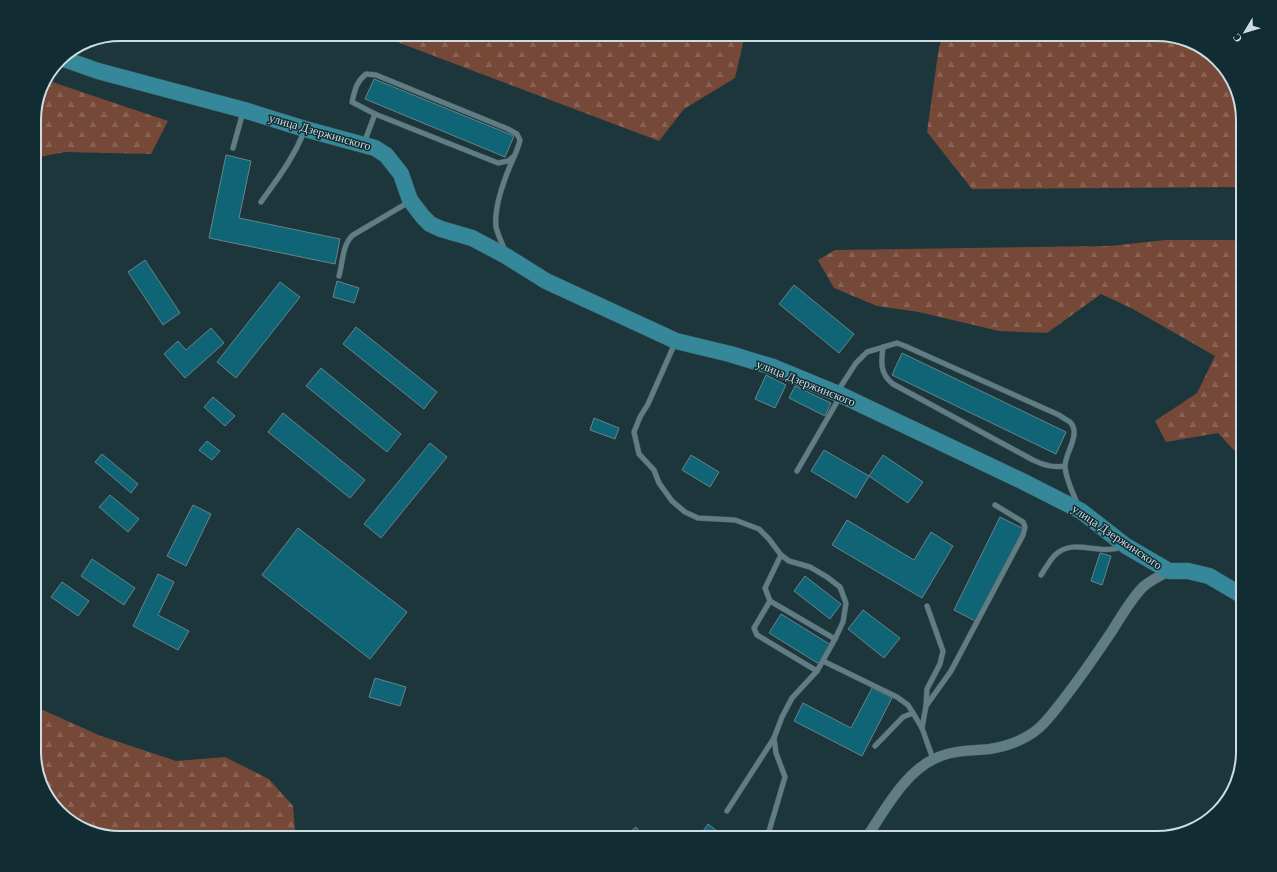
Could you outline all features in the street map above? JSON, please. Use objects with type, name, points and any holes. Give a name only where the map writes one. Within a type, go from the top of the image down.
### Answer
[{"type":"main road","name":"улица Дзержинского","points":[[68,60],[98,71],[244,110],[305,129],[375,148],[386,155],[401,174],[410,200],[430,224],[441,229],[472,238],[506,256],[546,281],[676,341],[730,354],[773,367],[841,395],[1081,511],[1126,546],[1169,572]]},
{"type":"main road","points":[[1169,572],[1188,571],[1210,576],[1236,592]]},
{"type":"street","name":"улица Дзержинского","points":[[871,831],[909,777],[918,768],[941,756],[961,751],[990,749],[1006,746],[1029,736],[1048,719],[1070,691],[1142,588],[1153,579],[1169,572]]},
{"type":"lane","points":[[506,256],[496,227],[496,215],[498,204],[510,167],[515,155],[520,140],[517,134],[376,75],[366,74],[360,78],[356,85],[352,102],[375,114],[498,163],[508,161],[515,155]]},
{"type":"lane","points":[[233,148],[244,110]]},
{"type":"lane","points":[[364,144],[375,114]]},
{"type":"lane","points":[[261,202],[289,164],[305,129]]},
{"type":"lane","points":[[339,276],[345,247],[349,238],[410,200]]},
{"type":"lane","points":[[676,341],[634,432],[639,454],[654,470],[659,483],[672,500],[685,512],[698,518],[735,520],[759,529],[781,555],[789,561],[810,567],[840,587],[846,603],[843,622],[836,639],[817,671],[792,698],[782,717],[774,738],[727,812]]},
{"type":"lane","points":[[797,470],[841,395],[841,386],[856,363],[867,352],[897,343],[1059,415],[1071,423],[1074,432],[1074,440],[1065,466],[1072,491],[1081,511]]},
{"type":"lane","points":[[883,347],[882,362],[884,374],[887,380],[893,384],[1033,460],[1046,466],[1065,466]]},
{"type":"lane","points":[[926,706],[951,671],[1023,535],[1025,527],[1023,522],[995,505]]},
{"type":"lane","points":[[1041,575],[1054,556],[1062,550],[1072,547],[1110,550],[1126,546]]},
{"type":"lane","points":[[781,555],[765,588],[770,601],[836,639]]},
{"type":"lane","points":[[770,601],[754,628],[757,635],[817,671]]},
{"type":"lane","points":[[922,728],[927,689],[940,664],[942,651],[926,606]]},
{"type":"lane","points":[[823,661],[897,697],[908,705],[922,728],[933,759]]},
{"type":"lane","points":[[875,746],[903,717],[913,713]]},
{"type":"lane","points":[[769,831],[785,777],[776,753],[774,738]]},
{"type":"green space","points":[[395,41],[743,41],[735,78],[684,109],[659,141]]},
{"type":"green space","points":[[941,41],[1157,41],[1182,45],[1192,49],[1201,54],[1216,68],[1223,76],[1230,90],[1236,120],[1236,187],[972,189],[927,132]]},
{"type":"green space","points":[[51,81],[168,121],[151,154],[65,152],[41,157],[41,115],[45,95]]},
{"type":"green space","points":[[1165,240],[1236,240],[1236,452],[1218,433],[1166,442],[1155,421],[1197,393],[1215,356],[1133,309],[1101,294],[1047,333],[999,331],[919,312],[877,306],[834,288],[818,260],[835,250],[1110,246]]},
{"type":"green space","points":[[41,709],[101,736],[176,761],[225,757],[269,779],[293,806],[295,830],[120,831],[95,827],[85,823],[76,818],[57,800],[45,777],[41,757]]},
{"type":"building","points":[[374,79],[514,136],[505,157],[365,99]]},
{"type":"building","points":[[226,155],[251,161],[239,218],[340,239],[335,264],[209,238]]},
{"type":"building","points":[[145,260],[180,313],[163,325],[128,272]]},
{"type":"building","points":[[337,281],[359,288],[354,303],[333,297]]},
{"type":"building","points":[[280,282],[300,297],[236,378],[217,362]]},
{"type":"building","points":[[794,285],[854,334],[839,353],[779,304]]},
{"type":"building","points":[[356,327],[437,392],[424,409],[343,344]]},
{"type":"building","points":[[211,328],[224,343],[185,378],[164,354],[178,341],[186,350]]},
{"type":"building","points":[[902,353],[1066,432],[1056,454],[892,375]]},
{"type":"building","points":[[321,368],[401,434],[387,452],[306,386]]},
{"type":"building","points":[[766,375],[786,385],[775,408],[755,399]]},
{"type":"building","points":[[795,386],[831,403],[825,416],[789,398]]},
{"type":"building","points":[[213,397],[235,416],[225,426],[204,407]]},
{"type":"building","points":[[283,413],[365,480],[350,498],[268,432]]},
{"type":"building","points":[[594,418],[619,428],[615,439],[590,430]]},
{"type":"building","points":[[207,441],[220,451],[212,460],[199,450]]},
{"type":"building","points":[[430,443],[447,457],[381,538],[364,524]]},
{"type":"building","points":[[824,450],[869,476],[856,498],[811,471]]},
{"type":"building","points":[[102,454],[138,484],[131,493],[95,462]]},
{"type":"building","points":[[691,455],[719,472],[710,487],[682,470]]},
{"type":"building","points":[[883,455],[923,482],[908,503],[869,476]]},
{"type":"building","points":[[110,495],[139,519],[128,532],[99,507]]},
{"type":"building","points":[[193,505],[211,514],[186,566],[167,556]]},
{"type":"building","points":[[1000,517],[1024,529],[977,622],[954,610]]},
{"type":"building","points":[[847,520],[914,560],[931,532],[953,546],[922,598],[832,545]]},
{"type":"building","points":[[298,528],[407,612],[370,659],[262,575]]},
{"type":"building","points":[[1100,553],[1111,556],[1102,585],[1091,581]]},
{"type":"building","points":[[92,559],[135,588],[124,605],[81,576]]},
{"type":"building","points":[[158,574],[174,582],[158,615],[189,631],[178,650],[133,626]]},
{"type":"building","points":[[805,576],[841,604],[830,619],[794,591]]},
{"type":"building","points":[[62,582],[89,601],[78,616],[51,597]]},
{"type":"building","points":[[863,610],[900,638],[884,658],[848,629]]},
{"type":"building","points":[[781,614],[831,645],[819,664],[769,633]]},
{"type":"building","points":[[375,678],[406,687],[400,706],[369,697]]},
{"type":"building","points":[[872,688],[892,698],[862,756],[794,721],[803,703],[851,728]]},
{"type":"building","points":[[708,824],[717,831],[703,831]]},
{"type":"building","points":[[636,827],[639,831],[631,831]]}]
